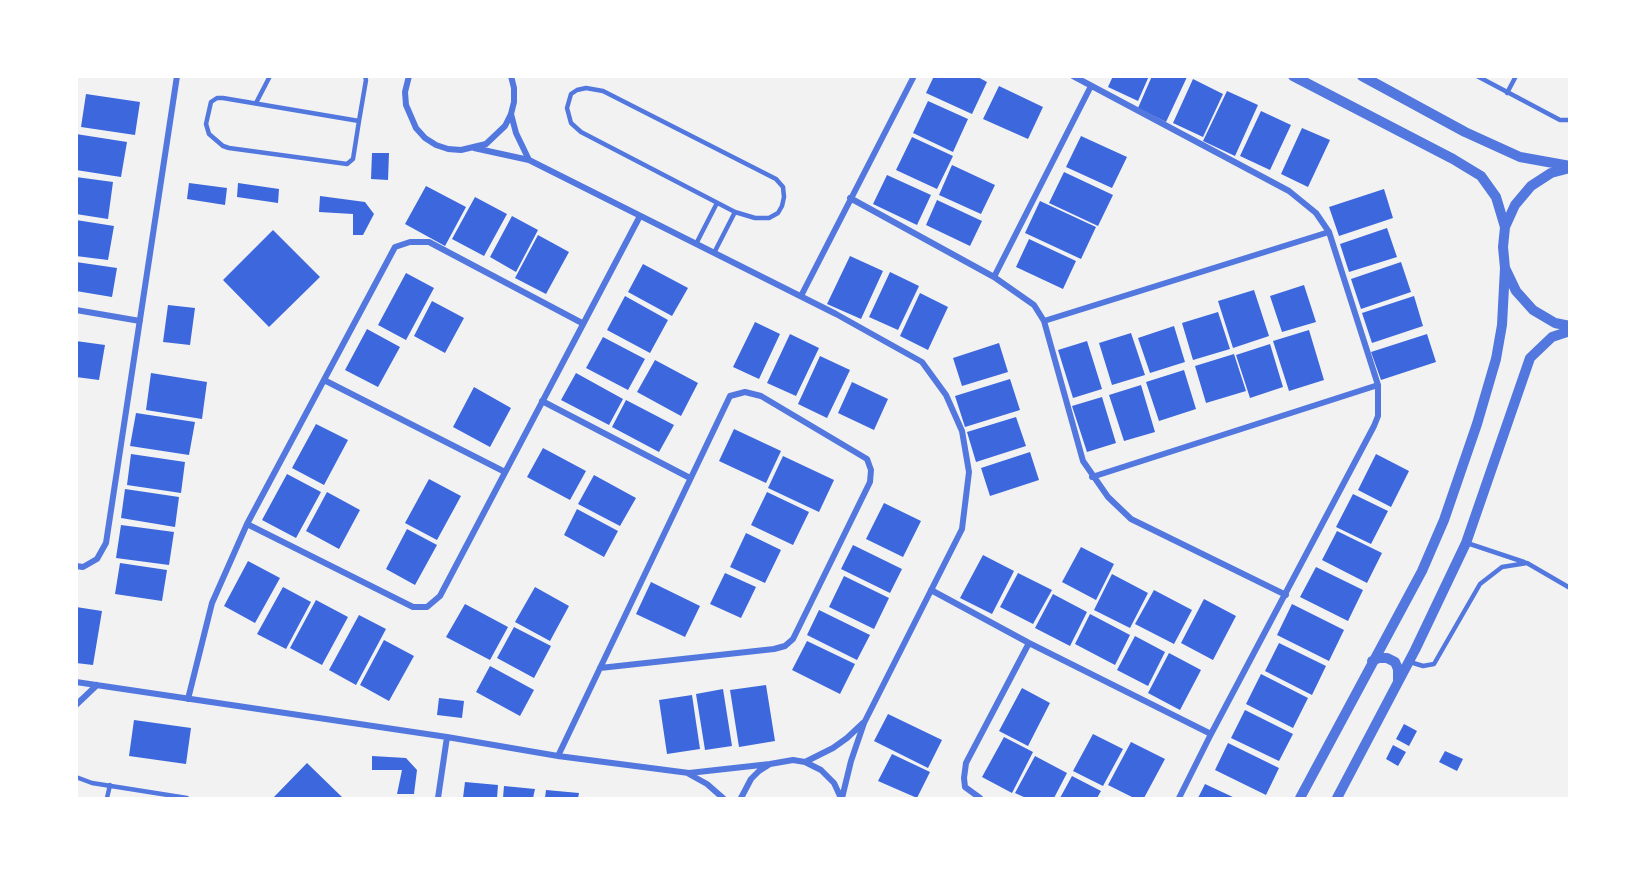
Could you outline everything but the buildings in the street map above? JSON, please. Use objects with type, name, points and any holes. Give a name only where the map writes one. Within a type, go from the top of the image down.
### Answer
[{"type":"street","points":[[76,566],[83,567],[97,559],[106,543],[177,76]]},
{"type":"street","points":[[511,76],[514,88]]},
{"type":"street","points":[[408,77],[406,105],[416,128],[430,141],[448,149],[461,150],[486,144],[505,126],[511,114],[517,76]]},
{"type":"street","points":[[801,296],[914,76]]},
{"type":"street","points":[[1073,76],[1289,191],[1316,213],[1329,232],[1378,385],[1379,408],[1374,426],[1179,798]]},
{"type":"street","points":[[1293,76],[1453,159],[1481,176],[1496,197],[1505,227]]},
{"type":"street","points":[[1362,76],[1465,132],[1520,157],[1569,167]]},
{"type":"street","points":[[994,278],[1091,86]]},
{"type":"street","points":[[511,114],[516,134],[529,160]]},
{"type":"street","points":[[474,148],[529,160],[801,296],[922,362],[946,395],[962,431],[969,472],[962,529],[864,723],[842,798]]},
{"type":"street","points":[[1300,798],[1422,571],[1444,520],[1496,359],[1503,325],[1505,227],[1515,205],[1531,186],[1551,173],[1569,167]]},
{"type":"street","points":[[850,198],[994,278],[1034,305],[1044,321],[1083,461],[1108,497],[1131,519],[1286,595]]},
{"type":"street","points":[[247,524],[413,607],[427,607],[440,596],[640,216]]},
{"type":"street","points":[[1044,321],[1329,232]]},
{"type":"street","points":[[188,699],[212,603],[247,524],[395,247],[410,242],[429,242],[582,323]]},
{"type":"street","points":[[1505,268],[1516,291],[1533,310],[1555,323],[1569,326]]},
{"type":"street","points":[[76,310],[140,321]]},
{"type":"street","points":[[1337,798],[1409,661],[1466,543],[1530,358],[1552,337],[1569,332]]},
{"type":"street","points":[[324,380],[505,472]]},
{"type":"street","points":[[1092,477],[1378,385]]},
{"type":"street","points":[[558,756],[690,478],[730,396],[746,392],[761,396],[867,459],[871,470],[870,482],[793,639],[785,646],[600,668]]},
{"type":"street","points":[[542,401],[690,478]]},
{"type":"street","points":[[931,590],[1029,643],[1211,734]]},
{"type":"street","points":[[981,798],[965,787],[966,763],[1029,643]]},
{"type":"street","points":[[1372,661],[1387,658],[1395,662],[1398,669],[1398,682]]},
{"type":"street","points":[[76,682],[447,737],[558,756],[689,773],[787,760],[805,762],[828,776],[842,798]]},
{"type":"street","points":[[76,705],[97,685]]},
{"type":"street","points":[[805,762],[833,748],[864,723]]},
{"type":"street","points":[[438,798],[447,737]]},
{"type":"street","points":[[741,798],[751,779],[770,764]]},
{"type":"street","points":[[689,773],[707,784],[723,798]]},
{"type":"lane","points":[[256,103],[270,76]]},
{"type":"lane","points":[[359,121],[223,98],[211,102],[206,124],[209,134],[223,146],[229,148],[347,164],[353,159],[359,121],[365,76]]},
{"type":"lane","points":[[1477,76],[1560,120],[1569,120]]},
{"type":"lane","points":[[1508,93],[1516,76]]},
{"type":"lane","points":[[586,88],[603,92],[776,178],[783,187],[782,206],[778,213],[769,218],[755,218],[735,212],[581,132],[571,123],[568,115],[568,102],[571,94],[586,88]]},
{"type":"lane","points":[[696,244],[717,203]]},
{"type":"lane","points":[[714,253],[735,212]]},
{"type":"lane","points":[[1466,543],[1527,563],[1569,588]]},
{"type":"lane","points":[[1409,661],[1423,666],[1434,664],[1480,584],[1502,567],[1527,563]]},
{"type":"lane","points":[[76,777],[92,783],[153,795],[188,798]]},
{"type":"lane","points":[[107,798],[110,786]]}]
